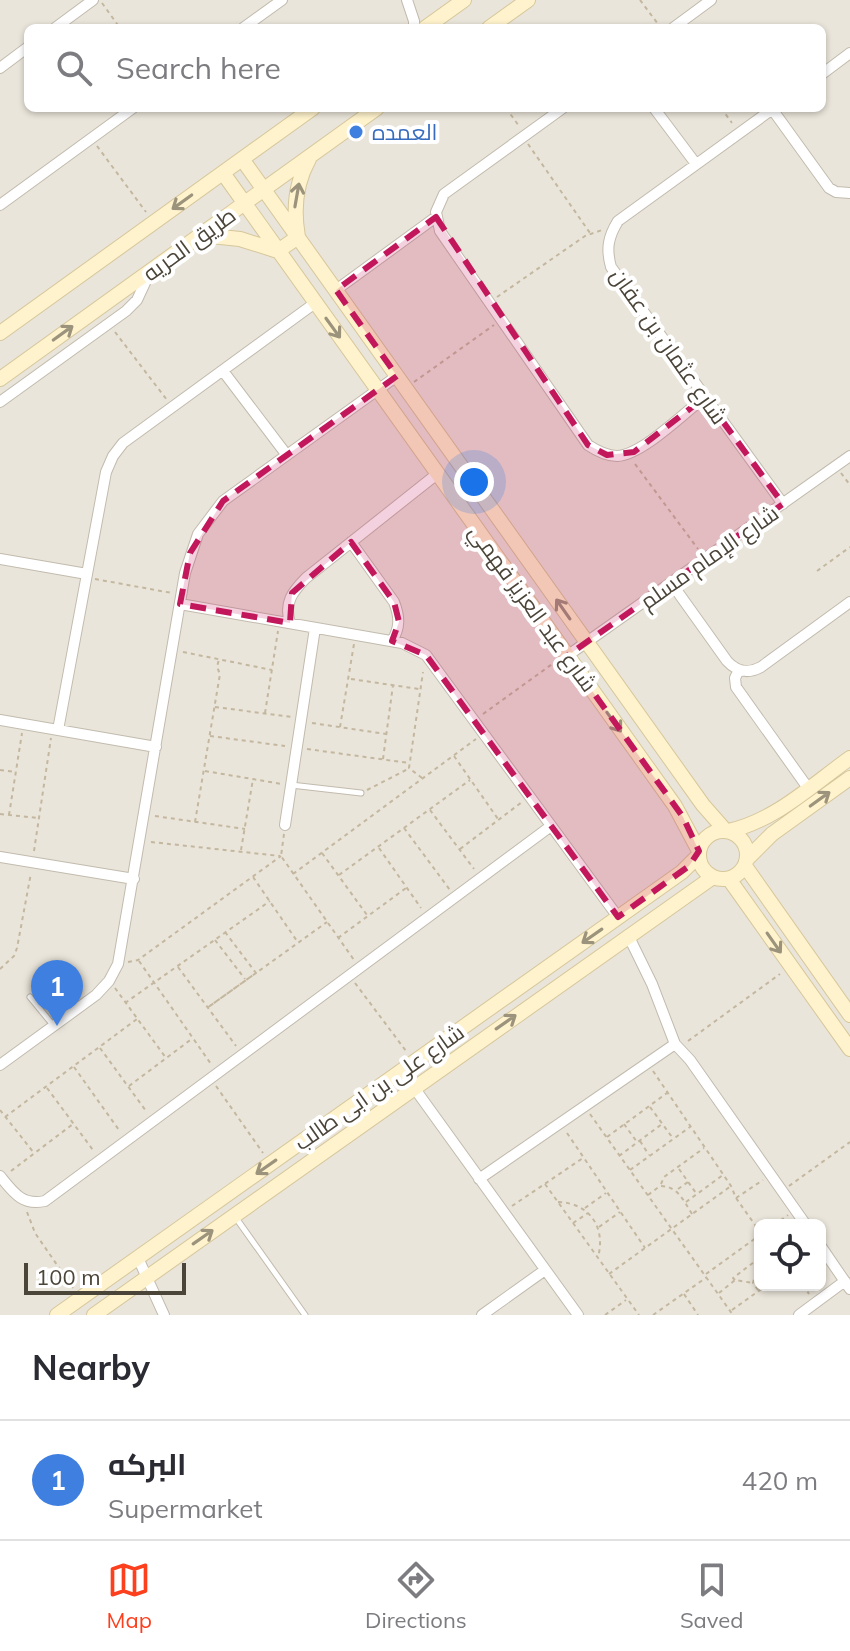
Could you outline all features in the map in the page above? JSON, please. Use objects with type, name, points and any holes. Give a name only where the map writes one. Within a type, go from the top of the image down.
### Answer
[{"type":"street","points":[[61,24],[96,0]]},
{"type":"street","points":[[249,24],[282,0]]},
{"type":"street","points":[[407,0],[413,24]]},
{"type":"street","points":[[431,24],[464,0]]},
{"type":"street","points":[[495,24],[528,0]]},
{"type":"street","points":[[678,24],[711,0]]},
{"type":"street","points":[[0,68],[24,50]]},
{"type":"street","points":[[826,71],[850,53]]},
{"type":"street","points":[[0,205],[128,112]]},
{"type":"street","name":"طريق الحريه","points":[[0,333],[307,112]]},
{"type":"street","name":"طريق الحريه","points":[[0,379],[371,112]]},
{"type":"street","points":[[557,112],[444,194],[436,217],[440,231],[588,445],[607,455],[628,454],[705,397]]},
{"type":"street","points":[[657,112],[696,164]]},
{"type":"street","points":[[611,231],[627,213],[769,112]]},
{"type":"street","points":[[775,112],[829,188],[850,193]]},
{"type":"street","points":[[201,235],[240,239],[278,251],[298,237],[296,198],[301,176],[312,155]]},
{"type":"street","name":"شارع عبد العزيز فهمي","points":[[242,159],[703,805],[726,831]]},
{"type":"street","name":"شارع عبد العزيز فهمي","points":[[223,173],[683,817],[699,853]]},
{"type":"street","points":[[336,290],[436,217]]},
{"type":"street","name":"شارع عثمان بن عفان","points":[[611,231],[608,255],[611,267],[783,504]]},
{"type":"street","points":[[0,402],[137,300],[150,272]]},
{"type":"street","points":[[56,730],[106,472],[113,456],[123,443],[315,303]]},
{"type":"street","points":[[223,371],[286,454]]},
{"type":"street","points":[[0,1065],[96,995],[109,981],[118,964],[190,553],[209,516],[239,488],[377,390],[402,382]]},
{"type":"street","name":"شارع الإمام مسلم","points":[[567,655],[850,456]]},
{"type":"street","points":[[284,622],[292,593],[306,578],[437,474]]},
{"type":"street","points":[[351,542],[394,602],[399,622],[392,641]]},
{"type":"street","points":[[0,559],[87,575]]},
{"type":"street","points":[[672,584],[727,661],[747,672],[761,667],[850,602]]},
{"type":"street","points":[[181,600],[415,647],[426,655],[618,917]]},
{"type":"street","points":[[285,825],[315,628]]},
{"type":"street","points":[[739,670],[735,678],[736,687],[808,788]]},
{"type":"street","points":[[0,720],[156,747]]},
{"type":"street","points":[[850,758],[770,815],[747,826],[708,836],[699,853],[701,866],[713,877],[729,879],[738,874],[779,829],[850,778]]},
{"type":"street","points":[[683,817],[703,805]]},
{"type":"street","points":[[770,815],[779,829]]},
{"type":"street","points":[[1,1177],[19,1198],[27,1202],[45,1201],[551,826]]},
{"type":"street","points":[[726,831],[743,840],[746,862],[759,887],[849,1011]]},
{"type":"street","name":"شارع على بن ابى طالب","points":[[57,1315],[674,878],[699,853]]},
{"type":"street","points":[[0,857],[134,879]]},
{"type":"street","name":"شارع على بن ابى طالب","points":[[94,1315],[713,877]]},
{"type":"street","points":[[674,878],[683,883],[686,894]]},
{"type":"street","points":[[729,879],[850,1049]]},
{"type":"street","points":[[743,898],[749,890],[759,887]]},
{"type":"street","points":[[628,935],[677,1046],[802,1219]]},
{"type":"street","points":[[479,1179],[677,1046]]},
{"type":"street","points":[[408,1066],[414,1087],[578,1315]]},
{"type":"street","points":[[799,1315],[848,1285],[826,1254]]},
{"type":"street","points":[[138,1258],[164,1315]]},
{"type":"street","points":[[482,1315],[545,1270]]},
{"type":"lane","points":[[291,785],[361,793]]},
{"type":"lane","points":[[30,997],[53,1026]]},
{"type":"lane","points":[[234,1215],[305,1315]]},
{"type":"path","points":[[96,0],[117,24]]},
{"type":"path","points":[[640,0],[658,24]]},
{"type":"path","points":[[509,112],[590,233]]},
{"type":"path","points":[[724,112],[739,133]]},
{"type":"path","points":[[91,139],[154,222]]},
{"type":"path","points":[[489,302],[590,233],[611,231]]},
{"type":"path","points":[[402,382],[501,320]]},
{"type":"path","points":[[109,323],[172,408]]},
{"type":"path","points":[[628,454],[705,560]]},
{"type":"path","points":[[836,467],[850,485]]},
{"type":"path","points":[[817,571],[850,547]]},
{"type":"path","points":[[87,575],[181,600]]},
{"type":"path","points":[[265,713],[284,622]]},
{"type":"path","points":[[340,727],[356,635]]},
{"type":"path","points":[[172,650],[272,670]]},
{"type":"path","points":[[422,779],[409,768],[409,763],[426,655]]},
{"type":"path","points":[[474,721],[567,655]]},
{"type":"path","points":[[195,822],[220,674],[217,667],[219,659]]},
{"type":"path","points":[[348,678],[421,689]]},
{"type":"path","points":[[383,759],[393,685]]},
{"type":"path","points":[[215,707],[386,734]]},
{"type":"path","points":[[9,815],[23,724]]},
{"type":"path","points":[[0,969],[14,956],[17,948],[56,730]]},
{"type":"path","points":[[293,874],[484,734]]},
{"type":"path","points":[[210,736],[409,763]]},
{"type":"path","points":[[454,756],[498,820]]},
{"type":"path","points":[[361,793],[409,768]]},
{"type":"path","points":[[0,770],[16,772]]},
{"type":"path","points":[[203,771],[291,785]]},
{"type":"path","points":[[240,852],[253,779]]},
{"type":"path","points":[[339,875],[470,780]]},
{"type":"path","points":[[460,849],[530,797]]},
{"type":"path","points":[[430,809],[481,878]]},
{"type":"path","points":[[0,814],[39,818]]},
{"type":"path","points":[[145,814],[245,829]]},
{"type":"path","points":[[285,825],[281,856],[359,968]]},
{"type":"path","points":[[404,828],[455,897]]},
{"type":"path","points":[[140,840],[281,856]]},
{"type":"path","points":[[378,847],[428,917]]},
{"type":"path","points":[[322,853],[368,916]]},
{"type":"path","points":[[118,964],[138,960],[281,856]]},
{"type":"path","points":[[253,876],[298,942]]},
{"type":"path","points":[[338,938],[407,888]]},
{"type":"path","points":[[125,1003],[270,901]]},
{"type":"path","points":[[207,1008],[327,922]]},
{"type":"path","points":[[225,932],[256,973]]},
{"type":"path","points":[[214,940],[245,980]]},
{"type":"path","points":[[138,960],[193,1038],[271,1164]]},
{"type":"path","points":[[177,966],[242,1055]]},
{"type":"path","points":[[677,1046],[791,967]]},
{"type":"path","points":[[349,975],[408,1066]]},
{"type":"path","points":[[109,981],[166,1058]]},
{"type":"path","points":[[5,1117],[137,1019]]},
{"type":"path","points":[[128,1086],[193,1038]]},
{"type":"path","points":[[99,1047],[153,1121]]},
{"type":"path","points":[[648,1063],[724,1174],[754,1225]]},
{"type":"path","points":[[74,1066],[127,1140]]},
{"type":"path","points":[[46,1087],[100,1160]]},
{"type":"path","points":[[606,1137],[668,1092]]},
{"type":"path","points":[[585,1106],[732,1313],[759,1291]]},
{"type":"path","points":[[650,1106],[673,1139]]},
{"type":"path","points":[[0,1110],[34,1154]]},
{"type":"path","points":[[560,1123],[645,1248]]},
{"type":"path","points":[[1,1177],[74,1124]]},
{"type":"path","points":[[624,1124],[650,1156]]},
{"type":"path","points":[[619,1156],[662,1124]]},
{"type":"path","points":[[629,1171],[690,1126]]},
{"type":"path","points":[[782,1191],[850,1142]]},
{"type":"path","points":[[647,1196],[660,1186],[664,1177],[705,1147]]},
{"type":"path","points":[[503,1212],[584,1157]]},
{"type":"path","points":[[677,1167],[697,1194]]},
{"type":"path","points":[[685,1202],[724,1174]]},
{"type":"path","points":[[736,1198],[770,1174]]},
{"type":"path","points":[[677,1190],[688,1182]]},
{"type":"path","points":[[545,1184],[639,1315]]},
{"type":"path","points":[[660,1186],[677,1190],[692,1214]]},
{"type":"path","points":[[609,1274],[731,1186]]},
{"type":"path","points":[[584,1209],[608,1192]]},
{"type":"path","points":[[557,1201],[576,1204],[589,1212],[599,1227],[601,1237],[598,1258]]},
{"type":"path","points":[[27,1202],[35,1233],[81,1299]]},
{"type":"path","points":[[782,1219],[795,1210]]},
{"type":"path","points":[[599,1227],[621,1211]]},
{"type":"path","points":[[573,1223],[589,1212]]},
{"type":"path","points":[[653,1315],[754,1239]]},
{"type":"path","points":[[718,1293],[754,1262]]},
{"type":"path","points":[[735,1280],[753,1283],[754,1279]]},
{"type":"path","points":[[684,1293],[698,1315]]},
{"type":"path","points":[[605,1315],[627,1299]]},
{"type":"path","points":[[689,1315],[695,1311]]},
{"type":"highlighted area","points":[[436,217],[588,445],[607,455],[634,452],[705,397],[783,504],[567,656],[683,817],[699,851],[689,866],[618,917],[426,655],[392,641],[399,622],[394,602],[351,542],[292,593],[290,623],[180,604],[190,553],[223,501],[397,376],[336,290]]},
{"type":"shaded area","points":[[0,0],[850,0],[850,1315],[0,1315]]},
{"type":"place","name":"العمده","points":[[356,132]]},
{"type":"place","name":"البركه","points":[[57,1026]]}]
